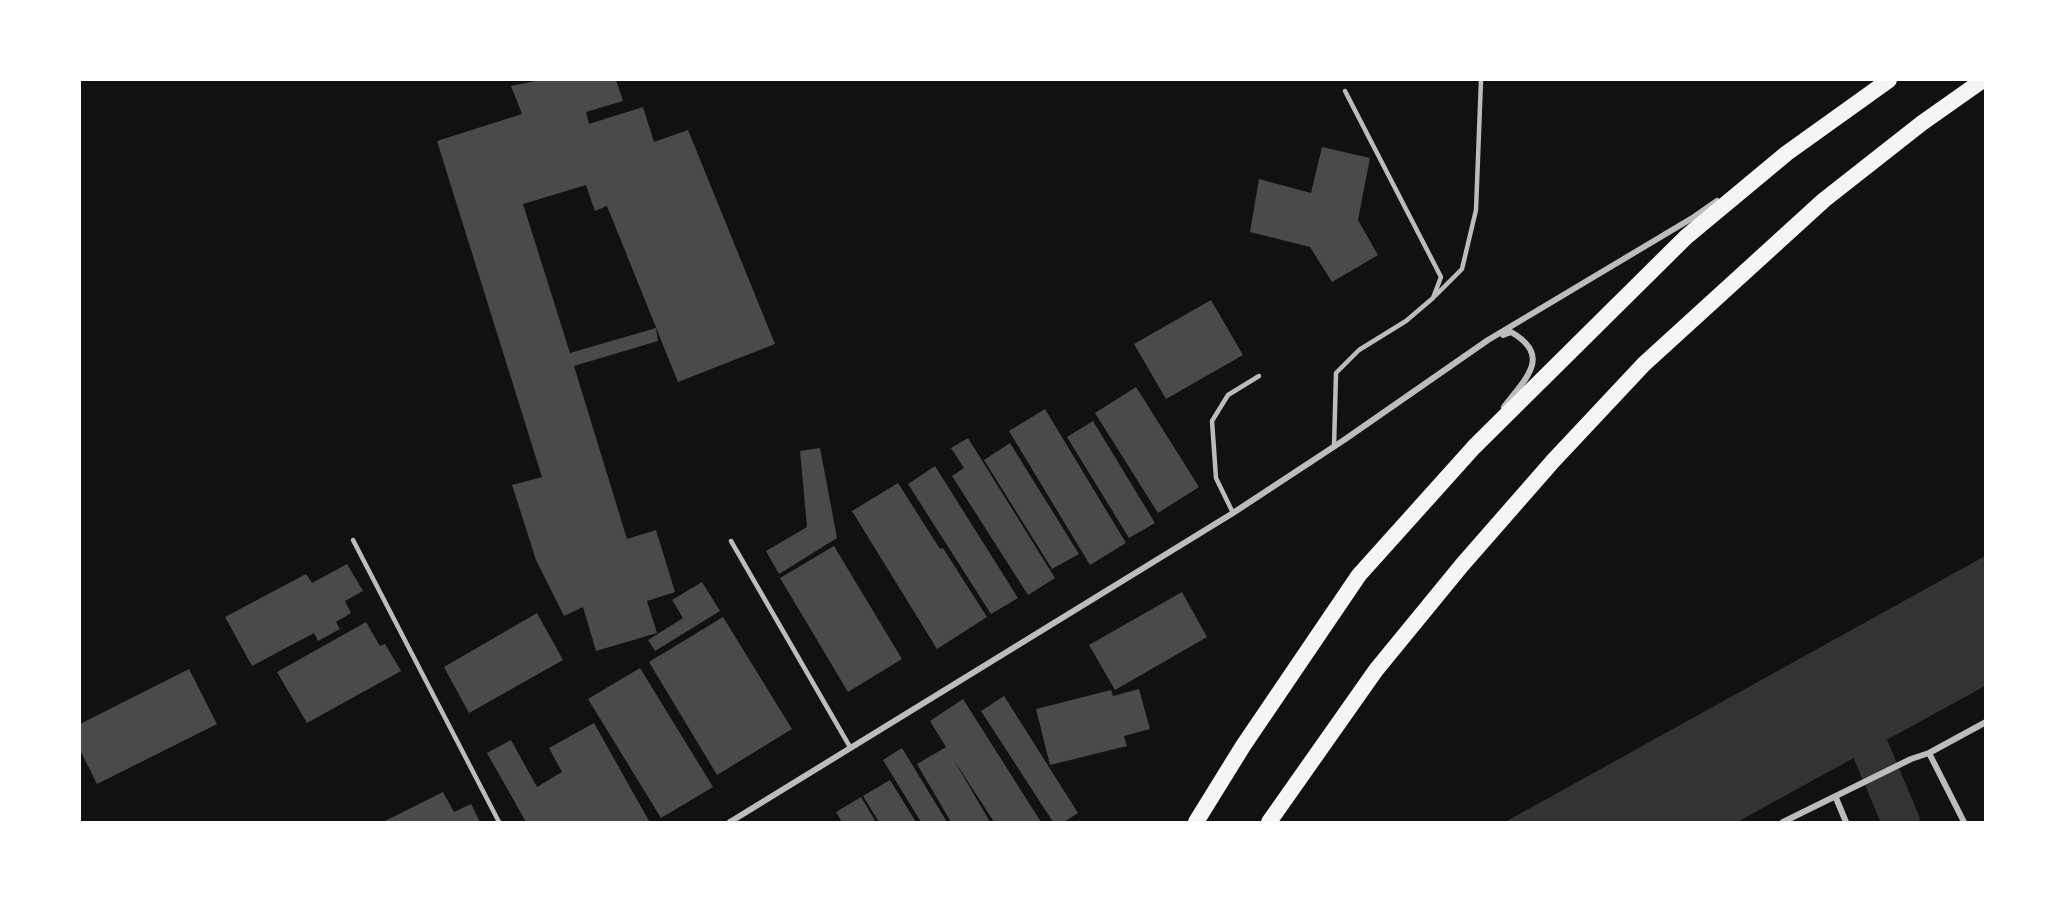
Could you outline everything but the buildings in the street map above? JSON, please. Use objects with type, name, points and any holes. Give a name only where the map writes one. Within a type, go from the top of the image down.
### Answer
[{"type":"highway","points":[[1196,822],[1243,746],[1359,575],[1474,447],[1686,237],[1786,153],[1889,80]]},
{"type":"highway","points":[[1269,822],[1376,670],[1470,556],[1553,461],[1636,372],[1824,200],[1922,123],[1983,80]]},
{"type":"street","points":[[730,822],[1233,513],[1334,447],[1488,340],[1694,217],[1786,153]]},
{"type":"street","points":[[1474,447],[1533,368],[1534,354],[1526,340],[1511,332],[1488,340]]},
{"type":"street","points":[[1783,822],[1836,798],[1911,759],[1929,753],[1986,722]]},
{"type":"street","points":[[1929,753],[1964,822]]},
{"type":"street","points":[[1836,798],[1846,822]]},
{"type":"lane","points":[[1334,447],[1336,373],[1359,350],[1406,321],[1462,269],[1476,210],[1481,80]]},
{"type":"lane","points":[[1345,91],[1441,277],[1433,297]]},
{"type":"lane","points":[[1233,513],[1216,478],[1212,421],[1228,395],[1259,375]]},
{"type":"lane","points":[[353,540],[499,822]]},
{"type":"lane","points":[[731,541],[850,747]]},
{"type":"shaded area","points":[[1985,556],[1985,686],[1737,822],[1505,822]]},
{"type":"waterway","points":[[1855,712],[1901,822]]}]
